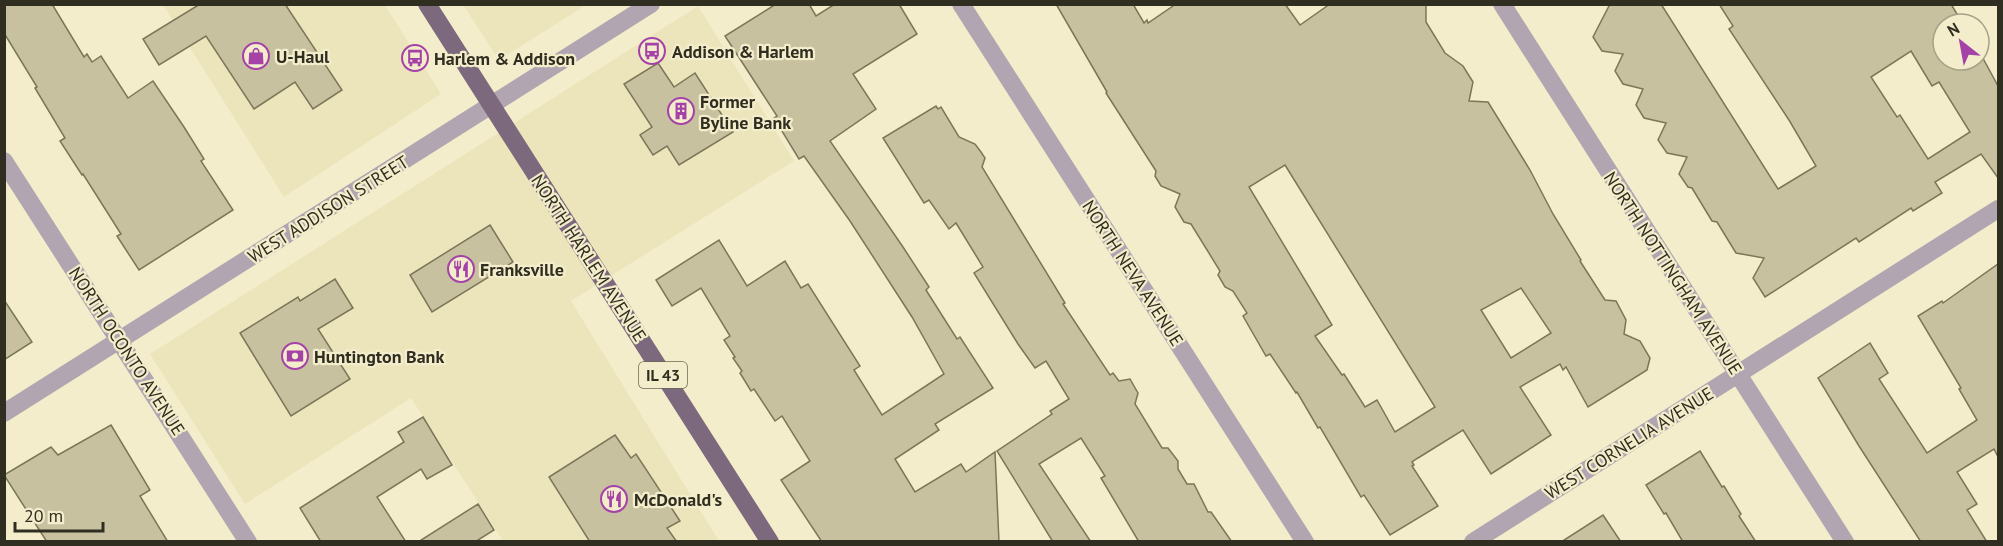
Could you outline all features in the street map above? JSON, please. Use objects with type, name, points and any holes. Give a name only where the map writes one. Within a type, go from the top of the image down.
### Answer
[{"type":"main road","name":"NORTH HARLEM AVENUE","points":[[427,4],[770,542]]},
{"type":"street","name":"WEST ADDISON STREET","points":[[4,413],[651,4]]},
{"type":"street","name":"NORTH NEVA AVENUE","points":[[961,4],[1305,542]]},
{"type":"street","name":"NORTH NOTTINGHAM AVENUE","points":[[1502,4],[1845,542]]},
{"type":"street","name":"NORTH OCONTO AVENUE","points":[[4,161],[248,542]]},
{"type":"street","name":"WEST CORNELIA AVENUE","points":[[1473,542],[1998,209]]},
{"type":"shaded area","points":[[163,5],[385,5],[441,94],[284,197]]},
{"type":"shaded area","points":[[463,5],[586,5],[499,60]]},
{"type":"shaded area","points":[[698,6],[794,161],[571,301],[719,541],[503,541],[411,398],[245,504],[150,354]]},
{"type":"building","points":[[4,4],[52,4],[84,57],[87,54],[92,62],[101,56],[128,98],[153,81],[204,159],[201,161],[233,210],[139,270],[117,236],[121,234],[60,141],[65,138],[4,33]]},
{"type":"building","points":[[200,4],[285,4],[342,90],[313,109],[295,82],[254,109],[206,36],[159,65],[143,39]]},
{"type":"building","points":[[776,4],[809,4],[816,16],[835,4],[899,4],[917,34],[853,74],[876,109],[830,141],[929,287],[926,290],[957,339],[960,337],[993,388],[935,424],[939,430],[895,459],[915,492],[961,464],[966,472],[995,452],[999,542],[822,542],[781,480],[810,461],[782,416],[775,421],[754,389],[751,391],[724,340],[730,336],[701,288],[672,306],[656,280],[719,240],[747,286],[785,261],[801,288],[808,284],[860,366],[854,370],[882,415],[944,374],[912,317],[850,221],[804,156],[799,159],[774,118],[777,116],[725,36]]},
{"type":"building","points":[[1056,4],[1133,4],[1144,23],[1147,20],[1148,23],[1176,4],[1285,4],[1300,25],[1330,4],[1426,4],[1426,22],[1445,53],[1463,66],[1473,82],[1469,101],[1488,102],[1605,300],[1616,301],[1626,320],[1624,334],[1640,341],[1650,358],[1647,370],[1588,407],[1566,367],[1563,370],[1560,364],[1520,387],[1551,435],[1491,474],[1463,430],[1412,462],[1414,465],[1412,466],[1438,506],[1390,535],[1364,495],[1361,497],[1297,392],[1270,354],[1266,356],[1243,316],[1247,313],[1233,291],[1225,287],[1218,275],[1220,271],[1191,224],[1184,222],[1175,207],[1180,194],[1161,186],[1155,176],[1156,171]],"holes":[[[1285,165],[1435,407],[1395,432],[1377,400],[1365,407],[1344,374],[1342,375],[1315,336],[1332,325],[1249,187]],[[1521,288],[1551,333],[1511,358],[1481,310]]]},
{"type":"building","points":[[1610,4],[1661,4],[1778,189],[1816,166],[1789,120],[1729,29],[1733,26],[1719,4],[1951,4],[1956,12],[1931,12],[1931,72],[1990,72],[1998,86],[1998,178],[1981,154],[1935,182],[1942,193],[1913,211],[1911,208],[1859,242],[1856,238],[1765,297],[1753,278],[1764,258],[1736,253],[1717,222],[1712,221],[1692,188],[1688,187],[1679,174],[1687,157],[1667,153],[1658,140],[1666,123],[1644,118],[1636,105],[1643,89],[1623,84],[1615,71],[1623,54],[1602,51],[1593,37]],"holes":[[[1911,51],[1932,86],[1939,82],[1970,132],[1928,159],[1900,115],[1897,117],[1871,77]]]},
{"type":"building","name":"Former Byline Bank","points":[[658,63],[674,87],[695,73],[733,132],[679,165],[667,146],[653,155],[640,135],[652,127],[624,84]]},
{"type":"building","points":[[936,106],[938,109],[941,107],[959,137],[975,144],[981,152],[985,158],[982,167],[1065,303],[1063,304],[1110,375],[1113,373],[1119,381],[1130,379],[1138,393],[1135,404],[1162,448],[1168,448],[1178,461],[1178,469],[1187,484],[1194,484],[1208,512],[1211,512],[1232,542],[1139,542],[1101,478],[1105,476],[1081,438],[1039,464],[1091,542],[1053,542],[997,451],[1052,414],[1050,411],[1069,399],[1046,361],[1035,368],[1018,344],[974,273],[983,267],[956,223],[949,229],[929,200],[924,203],[883,138]]},
{"type":"building","name":"Franksville","points":[[490,225],[513,262],[432,312],[410,275]]},
{"type":"building","points":[[1998,264],[1998,457],[1994,449],[1957,472],[1977,504],[1967,510],[1987,542],[1921,542],[1818,378],[1870,343],[1888,373],[1879,379],[1927,453],[1977,420],[1959,389],[1961,388],[1918,316],[1942,301],[1943,303]]},
{"type":"building","name":"Huntington Bank","points":[[335,279],[353,308],[318,329],[350,379],[291,416],[240,333],[298,297],[300,301]]},
{"type":"building","points":[[4,300],[32,342],[4,360]]},
{"type":"building","points":[[423,417],[452,465],[427,479],[421,469],[377,497],[406,542],[321,542],[300,508],[404,442],[398,432]]},
{"type":"building","points":[[111,425],[150,490],[140,496],[168,542],[47,542],[4,475],[51,447],[58,455]]},
{"type":"building","name":"McDonald's","points":[[615,435],[631,458],[636,454],[680,521],[667,528],[677,542],[590,542],[549,477]]},
{"type":"building","points":[[1700,451],[1722,487],[1724,486],[1741,514],[1739,516],[1756,542],[1683,542],[1646,485]]},
{"type":"building","points":[[478,504],[494,530],[475,542],[418,542]]},
{"type":"building","points":[[1603,515],[1621,542],[1561,542]]},
{"type":"place","name":"Addison & Harlem","points":[[652,51]]},
{"type":"place","name":"U-Haul","points":[[256,56]]},
{"type":"place","name":"Harlem & Addison","points":[[415,58]]},
{"type":"place","name":"Former Byline Bank","points":[[681,111]]},
{"type":"place","name":"Franksville","points":[[461,269]]},
{"type":"place","name":"Huntington Bank","points":[[295,356]]},
{"type":"place","name":"McDonald's","points":[[614,499]]}]
